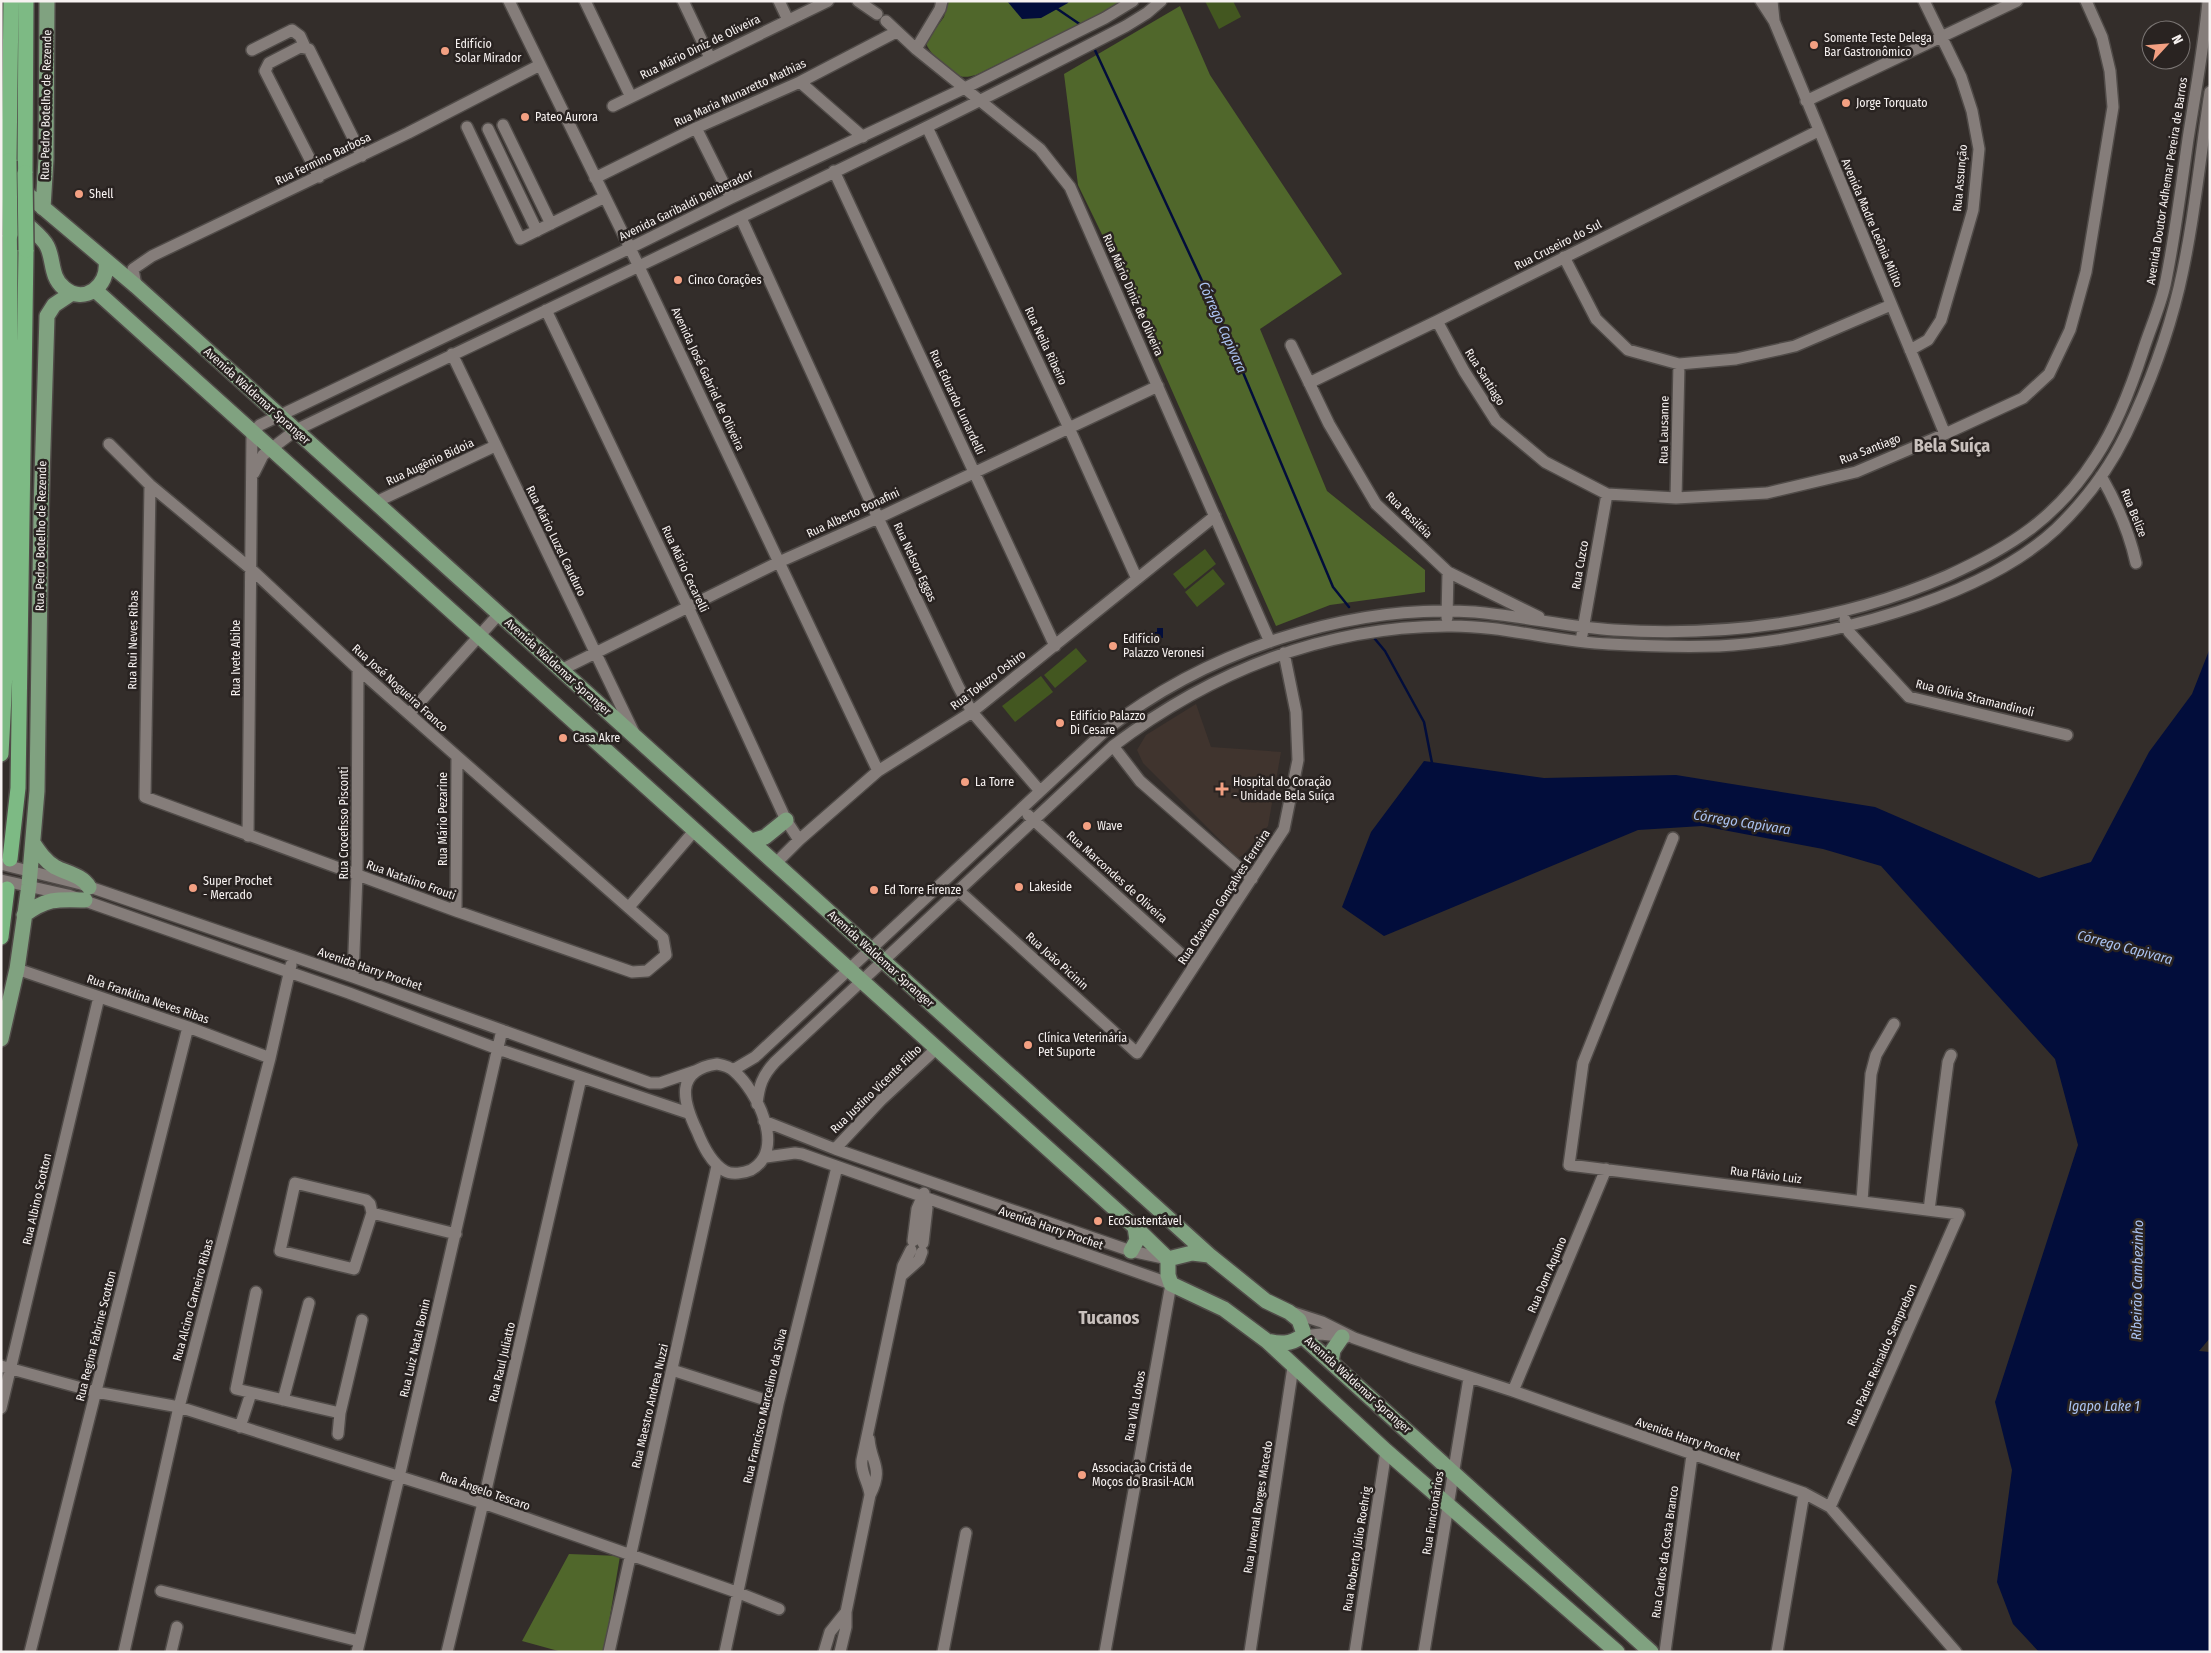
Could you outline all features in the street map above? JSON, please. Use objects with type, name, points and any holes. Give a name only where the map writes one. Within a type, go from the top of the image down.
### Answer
[{"type":"highway","points":[[1,754],[5,685],[10,236],[5,166],[11,1]]},
{"type":"highway","points":[[6,862],[18,779],[26,250],[26,1]]},
{"type":"highway","points":[[1,937],[4,884]]},
{"type":"main road","name":"Rua Pedro Botelho de Rezende","points":[[42,208],[46,158],[47,1]]},
{"type":"main road","name":"Avenida Waldemar Spranger","points":[[5,166],[42,208],[83,240],[106,262],[136,286],[1209,1255],[1266,1301],[1289,1312],[1299,1320],[1303,1331],[1302,1336],[1651,1652]]},
{"type":"main road","points":[[1,204],[46,244],[57,280],[72,293],[84,293],[95,290],[102,284],[107,274],[106,262]]},
{"type":"main road","points":[[95,290],[1135,1227],[1168,1260],[1168,1275],[1171,1284],[1224,1309],[1267,1341],[1293,1367],[1386,1450],[1617,1652]]},
{"type":"main road","name":"Rua Pedro Botelho de Rezende","points":[[1,1039],[17,969],[30,878],[37,791],[41,511],[47,316],[54,304],[72,293]]},
{"type":"main road","points":[[752,841],[765,837],[786,820]]},
{"type":"main road","points":[[24,915],[40,904],[87,894],[84,880],[54,866],[44,858],[33,843]]},
{"type":"main road","points":[[1131,1251],[1137,1240],[1135,1227]]},
{"type":"main road","points":[[1168,1260],[1192,1253],[1209,1255]]},
{"type":"main road","points":[[1267,1341],[1281,1344],[1290,1343],[1302,1336]]},
{"type":"main road","points":[[1331,1362],[1333,1350],[1348,1337]]},
{"type":"main road","points":[[1528,1574],[1541,1553]]},
{"type":"street","name":"Avenida José Gabriel de Oliveira","points":[[509,1],[639,266],[878,771]]},
{"type":"street","points":[[585,1],[631,97]]},
{"type":"street","points":[[683,1],[710,58]]},
{"type":"street","points":[[780,1],[788,20]]},
{"type":"street","name":"Rua Mário Diniz de Oliveira","points":[[613,106],[828,1]]},
{"type":"street","name":"Rua Mário Diniz de Oliveira","points":[[858,1],[882,18],[916,49],[1040,149],[1070,187],[1270,642]]},
{"type":"street","points":[[916,49],[940,9],[942,1]]},
{"type":"street","name":"Avenida Garibaldi Deliberador","points":[[252,433],[260,425],[278,415],[965,88],[1105,18],[1133,1]]},
{"type":"street","points":[[296,430],[452,354],[741,218],[981,101],[1126,26],[1147,13],[1161,1]]},
{"type":"street","name":"Avenida Madre Leônia Milito","points":[[1761,1],[1774,21],[1945,434]]},
{"type":"street","name":"Avenida Madre Leônia Milito","points":[[1772,1],[1774,21]]},
{"type":"street","name":"Rua Assunção","points":[[1910,350],[1928,340],[1941,320],[1973,210],[1979,149],[1972,111],[1961,76],[1924,1]]},
{"type":"street","points":[[1806,101],[2017,1]]},
{"type":"street","name":"Rua Santiago","points":[[1437,321],[1464,371],[1496,421],[1545,462],[1607,494],[1676,498],[1766,493],[1856,472],[2023,398],[2049,374],[2070,330],[2086,272],[2113,107],[2110,71],[2102,37],[2086,1]]},
{"type":"street","name":"Avenida Doutor Adhemar Pereira de Barros","points":[[733,1070],[755,1058],[1106,730],[1138,707],[1206,668],[1270,642],[1327,626],[1367,618],[1472,612],[1583,628],[1670,632],[1720,631],[1782,624],[1843,612],[1926,585],[1992,555],[2021,537],[2046,517],[2074,487],[2096,457],[2122,407],[2145,344],[2164,288],[2208,1]]},
{"type":"street","points":[[252,50],[292,30],[300,36],[305,47],[309,49],[362,156]]},
{"type":"street","name":"Rua Maria Munaretto Mathias","points":[[595,178],[696,128],[800,82],[896,32]]},
{"type":"street","points":[[305,47],[300,47],[268,63],[266,71],[319,177]]},
{"type":"street","name":"Rua Fermino Barbosa","points":[[136,286],[133,269],[139,264],[362,156],[540,66]]},
{"type":"street","points":[[800,82],[863,137]]},
{"type":"street","points":[[757,1104],[760,1082],[764,1074],[1112,746],[1166,709],[1212,683],[1284,653],[1326,640],[1375,632],[1448,626],[1484,628],[1609,644],[1719,646],[1825,630],[1847,626],[1914,606],[1992,572],[2024,554],[2056,529],[2090,492],[2124,438],[2148,384],[2178,292],[2186,254],[2210,92]]},
{"type":"street","points":[[503,125],[551,224]]},
{"type":"street","name":"Rua Neila Ribeiro","points":[[927,127],[1069,428],[1137,579]]},
{"type":"street","points":[[467,128],[520,239],[605,197]]},
{"type":"street","points":[[696,128],[731,198]]},
{"type":"street","points":[[488,130],[537,231]]},
{"type":"street","name":"Rua Cruseiro do Sul","points":[[1309,382],[1437,321],[1818,131]]},
{"type":"street","points":[[2188,140],[2202,143]]},
{"type":"street","name":"Rua Eduardo Lunardelli","points":[[834,171],[1054,646]]},
{"type":"street","name":"Rua Nelson Eggas","points":[[741,218],[878,518],[972,712],[1040,791]]},
{"type":"street","points":[[1564,257],[1596,320],[1628,350],[1679,364],[1736,359],[1795,346],[1891,305]]},
{"type":"street","name":"Rua Mário Cecarelli","points":[[546,310],[688,607],[786,820],[799,840]]},
{"type":"street","points":[[2145,344],[2160,350]]},
{"type":"street","name":"Rua Basiléia","points":[[1291,345],[1328,424],[1376,504],[1448,572],[1550,623]]},
{"type":"street","name":"Rua Mário Luzel Cauduro","points":[[452,354],[637,739]]},
{"type":"street","name":"Rua Lausanne","points":[[1676,498],[1679,364]]},
{"type":"street","name":"Rua Alberto Bonafini","points":[[561,670],[779,562],[878,518],[974,471],[1158,386]]},
{"type":"street","name":"Rua Ivete Abibe","points":[[251,479],[257,463],[270,449],[296,430]]},
{"type":"street","name":"Rua Ivete Abibe","points":[[248,836],[252,433]]},
{"type":"street","name":"Rua José Nogueira Franco","points":[[109,444],[150,485],[251,569],[358,669],[663,938],[666,955]]},
{"type":"street","name":"Rua Augênio Bidoia","points":[[376,502],[495,446]]},
{"type":"street","name":"Rua Belize","points":[[2101,476],[2121,513],[2136,563]]},
{"type":"street","name":"Rua Rui Neves Ribas","points":[[145,797],[150,485]]},
{"type":"street","name":"Rua Cuzco","points":[[1582,642],[1607,494]]},
{"type":"street","name":"Rua Tokuzo Oshiro","points":[[775,864],[799,840],[878,771],[972,712],[1215,516]]},
{"type":"street","points":[[2046,517],[2056,529]]},
{"type":"street","points":[[1448,572],[1448,626]]},
{"type":"street","points":[[1843,612],[1847,626]]},
{"type":"street","points":[[409,714],[499,614]]},
{"type":"street","points":[[1822,616],[1825,630]]},
{"type":"street","name":"Rua Olívia Stramandinoli","points":[[1847,626],[1849,632],[1909,697],[2067,735]]},
{"type":"street","points":[[1719,646],[1720,631]]},
{"type":"street","name":"Rua Otaviano Gonçalves Ferreira","points":[[1137,1053],[1284,830],[1298,760],[1296,712],[1284,653]]},
{"type":"street","name":"Rua Crocefisso Pisconti","points":[[353,977],[358,875],[358,669]]},
{"type":"street","points":[[1112,746],[1140,781],[1252,879]]},
{"type":"street","name":"Rua Mário Pezarine","points":[[456,911],[457,757]]},
{"type":"street","name":"Rua Natalino Frouti","points":[[145,797],[456,911],[632,972],[647,971],[666,955]]},
{"type":"street","name":"Rua Marcondes de Oliveira","points":[[1022,808],[1194,966]]},
{"type":"street","points":[[629,907],[695,830]]},
{"type":"street","name":"Rua Flávio Luiz","points":[[1673,838],[1583,1063],[1569,1164],[1959,1214]]},
{"type":"street","points":[[6,862],[30,878]]},
{"type":"street","points":[[4,884],[30,878]]},
{"type":"street","name":"Avenida Harry Prochet","points":[[30,878],[294,956],[650,1083],[660,1083],[698,1070]]},
{"type":"street","name":"Rua João Picinin","points":[[958,890],[1137,1053]]},
{"type":"street","name":"Avenida Harry Prochet","points":[[87,894],[289,972],[498,1049],[688,1113]]},
{"type":"street","name":"Rua Alcino Carneiro Ribas","points":[[124,1652],[179,1407],[270,1058],[294,956]]},
{"type":"street","name":"Rua Franklina Neves Ribas","points":[[17,969],[188,1026],[270,1058]]},
{"type":"street","name":"Rua Albino Scotton","points":[[1,1408],[6,1367],[99,997]]},
{"type":"street","points":[[1862,1201],[1871,1074],[1876,1055],[1894,1024]]},
{"type":"street","name":"Rua Regina Fabrine Scotton","points":[[30,1652],[188,1026]]},
{"type":"street","name":"Rua Luiz Natal Bonin","points":[[358,1647],[400,1477],[502,1030]]},
{"type":"street","name":"Rua Justino Vicente Filho","points":[[835,1149],[881,1100],[937,1048]]},
{"type":"street","points":[[1929,1210],[1948,1062],[1952,1055]]},
{"type":"street","points":[[717,1064],[733,1070],[744,1082],[757,1104],[770,1141],[766,1157],[750,1170],[739,1173],[728,1172],[717,1166],[702,1142],[688,1113],[685,1102],[686,1084],[698,1070],[707,1065],[717,1064]]},
{"type":"street","name":"Rua Raul Juliatto","points":[[447,1652],[581,1078]]},
{"type":"street","name":"Avenida Harry Prochet","points":[[764,1121],[927,1182],[1131,1251],[1168,1260]]},
{"type":"street","name":"Avenida Harry Prochet","points":[[766,1157],[794,1153],[802,1154],[1171,1284]]},
{"type":"street","name":"Rua Maestro Andrea Nuzzi","points":[[609,1652],[717,1166]]},
{"type":"street","name":"Rua Francisco Marcelino da Silva","points":[[725,1652],[778,1404],[837,1167]]},
{"type":"street","name":"Rua Dom Aquino","points":[[1512,1391],[1606,1169]]},
{"type":"street","points":[[870,1495],[868,1482],[862,1466],[903,1266],[916,1251],[917,1209],[923,1198],[927,1182]]},
{"type":"street","points":[[295,1183],[366,1200],[370,1204],[372,1213],[354,1269],[280,1251],[295,1183]]},
{"type":"street","points":[[372,1213],[456,1234]]},
{"type":"street","name":"Rua Padre Reinaldo Semprebon","points":[[1830,1507],[1959,1214]]},
{"type":"street","name":"Rua Vila Lobos","points":[[1105,1652],[1171,1284]]},
{"type":"street","points":[[256,1292],[236,1389],[340,1413]]},
{"type":"street","points":[[283,1400],[309,1303]]},
{"type":"street","name":"Avenida Harry Prochet","points":[[1289,1312],[1322,1322],[1348,1337],[1512,1391],[1804,1493],[1830,1507],[1956,1652]]},
{"type":"street","points":[[338,1434],[340,1413],[362,1320]]},
{"type":"street","name":"Avenida Harry Prochet","points":[[1302,1336],[1321,1334],[1348,1337]]},
{"type":"street","name":"Rua Ângelo Tescaro","points":[[6,1367],[96,1392],[179,1407],[483,1504],[739,1593],[779,1610]]},
{"type":"street","name":"Rua Juvenal Borges Macedo","points":[[1250,1652],[1293,1367]]},
{"type":"street","points":[[672,1370],[778,1404]]},
{"type":"street","name":"Rua Funcionários","points":[[1424,1652],[1469,1378]]},
{"type":"street","points":[[240,1427],[251,1393]]},
{"type":"street","points":[[840,1652],[844,1637],[846,1612],[870,1495],[875,1484],[876,1464],[868,1435]]},
{"type":"street","name":"Rua Roberto Júlio Roehrig","points":[[1355,1652],[1386,1450]]},
{"type":"street","name":"Rua Carlos da Costa Branco","points":[[1665,1652],[1692,1455]]},
{"type":"street","points":[[862,1466],[869,1473],[876,1464]]},
{"type":"street","points":[[1777,1652],[1804,1493]]},
{"type":"street","points":[[943,1652],[966,1533]]},
{"type":"street","points":[[161,1592],[358,1647]]},
{"type":"street","points":[[824,1652],[830,1632],[846,1612]]},
{"type":"street","points":[[171,1652],[177,1627]]},
{"type":"street","points":[[830,1632],[838,1632],[844,1637]]},
{"type":"shaded area","name":"Hospital do Coração - Unidade Bela Suíça","points":[[1196,704],[1211,747],[1281,752],[1268,826],[1243,855],[1238,858],[1143,763],[1137,750],[1146,735]]},
{"type":"green space","points":[[948,1],[1126,1],[976,75],[964,77],[945,66],[930,51],[926,42],[944,17]]},
{"type":"green space","points":[[1205,1],[1233,1],[1241,17],[1219,29]]},
{"type":"green space","points":[[1180,6],[1210,75],[1342,274],[1260,329],[1327,491],[1425,570],[1425,592],[1330,605],[1276,626],[1113,257],[1078,185],[1064,74]]},
{"type":"green space","points":[[1205,549],[1216,564],[1185,589],[1173,574]]},
{"type":"green space","points":[[1213,569],[1225,584],[1197,607],[1185,592]]},
{"type":"green space","points":[[1076,648],[1087,661],[1055,688],[1044,675]]},
{"type":"green space","points":[[1041,676],[1053,692],[1015,722],[1002,706]]},
{"type":"green space","points":[[569,1554],[620,1556],[604,1652],[562,1652],[522,1641]]},
{"type":"water","points":[[1007,1],[1069,1],[1041,18],[1022,19]]},
{"type":"water","points":[[1157,628],[1163,628],[1163,638],[1160,638],[1160,642],[1152,642],[1153,632],[1157,632]]},
{"type":"water","name":"Igapo Lake 1","points":[[2210,648],[2210,1338],[2199,1351],[2210,1352],[2210,1652],[2039,1652],[2013,1624],[1997,1582],[2012,1470],[1995,1402],[2078,1145],[2055,1059],[1881,866],[1823,849],[1702,826],[1638,830],[1384,936],[1342,907],[1371,832],[1424,761],[1544,778],[1676,775],[1875,807],[2039,878],[2091,862],[2149,752],[2192,694]]},
{"type":"waterway","name":"Córrego Capivara","points":[[1056,8],[1081,25]]},
{"type":"waterway","name":"Córrego Capivara","points":[[1094,48],[1229,339],[1333,587],[1349,607]]},
{"type":"waterway","name":"Córrego Capivara","points":[[1375,639],[1385,651],[1424,722],[1432,763]]},
{"type":"place","name":"Somente Teste Delega Bar Gastronômico","points":[[1814,45]]},
{"type":"place","name":"Edifício Solar Mirador","points":[[445,51]]},
{"type":"place","name":"Jorge Torquato","points":[[1846,103]]},
{"type":"place","name":"Pateo Aurora","points":[[525,117]]},
{"type":"place","name":"Shell","points":[[79,194]]},
{"type":"place","name":"Cinco Corações","points":[[678,280]]},
{"type":"place","name":"Edifício Palazzo Veronesi","points":[[1113,646]]},
{"type":"place","name":"Edifício Palazzo Di Cesare","points":[[1060,723]]},
{"type":"place","name":"Casa Akre","points":[[563,738]]},
{"type":"place","name":"La Torre","points":[[965,782]]},
{"type":"place","name":"Hospital do Coração - Unidade Bela Suíça","points":[[1222,789]]},
{"type":"place","name":"Wave","points":[[1087,826]]},
{"type":"place","name":"Lakeside","points":[[1019,887]]},
{"type":"place","name":"Super Prochet - Mercado","points":[[193,888]]},
{"type":"place","name":"Ed Torre Firenze","points":[[874,890]]},
{"type":"place","name":"Clínica Veterinária Pet Suporte","points":[[1028,1045]]},
{"type":"place","name":"EcoSustentável","points":[[1098,1221]]},
{"type":"place","name":"Associação Cristã de Moços do Brasil-ACM","points":[[1082,1475]]},
{"type":"district","name":"Bela Suíça","points":[[1952,446]]},
{"type":"district","name":"Tucanos","points":[[1109,1318]]},
{"type":"water label","name":"Ribeirão Cambezinho","points":[[2137,1280]]}]
